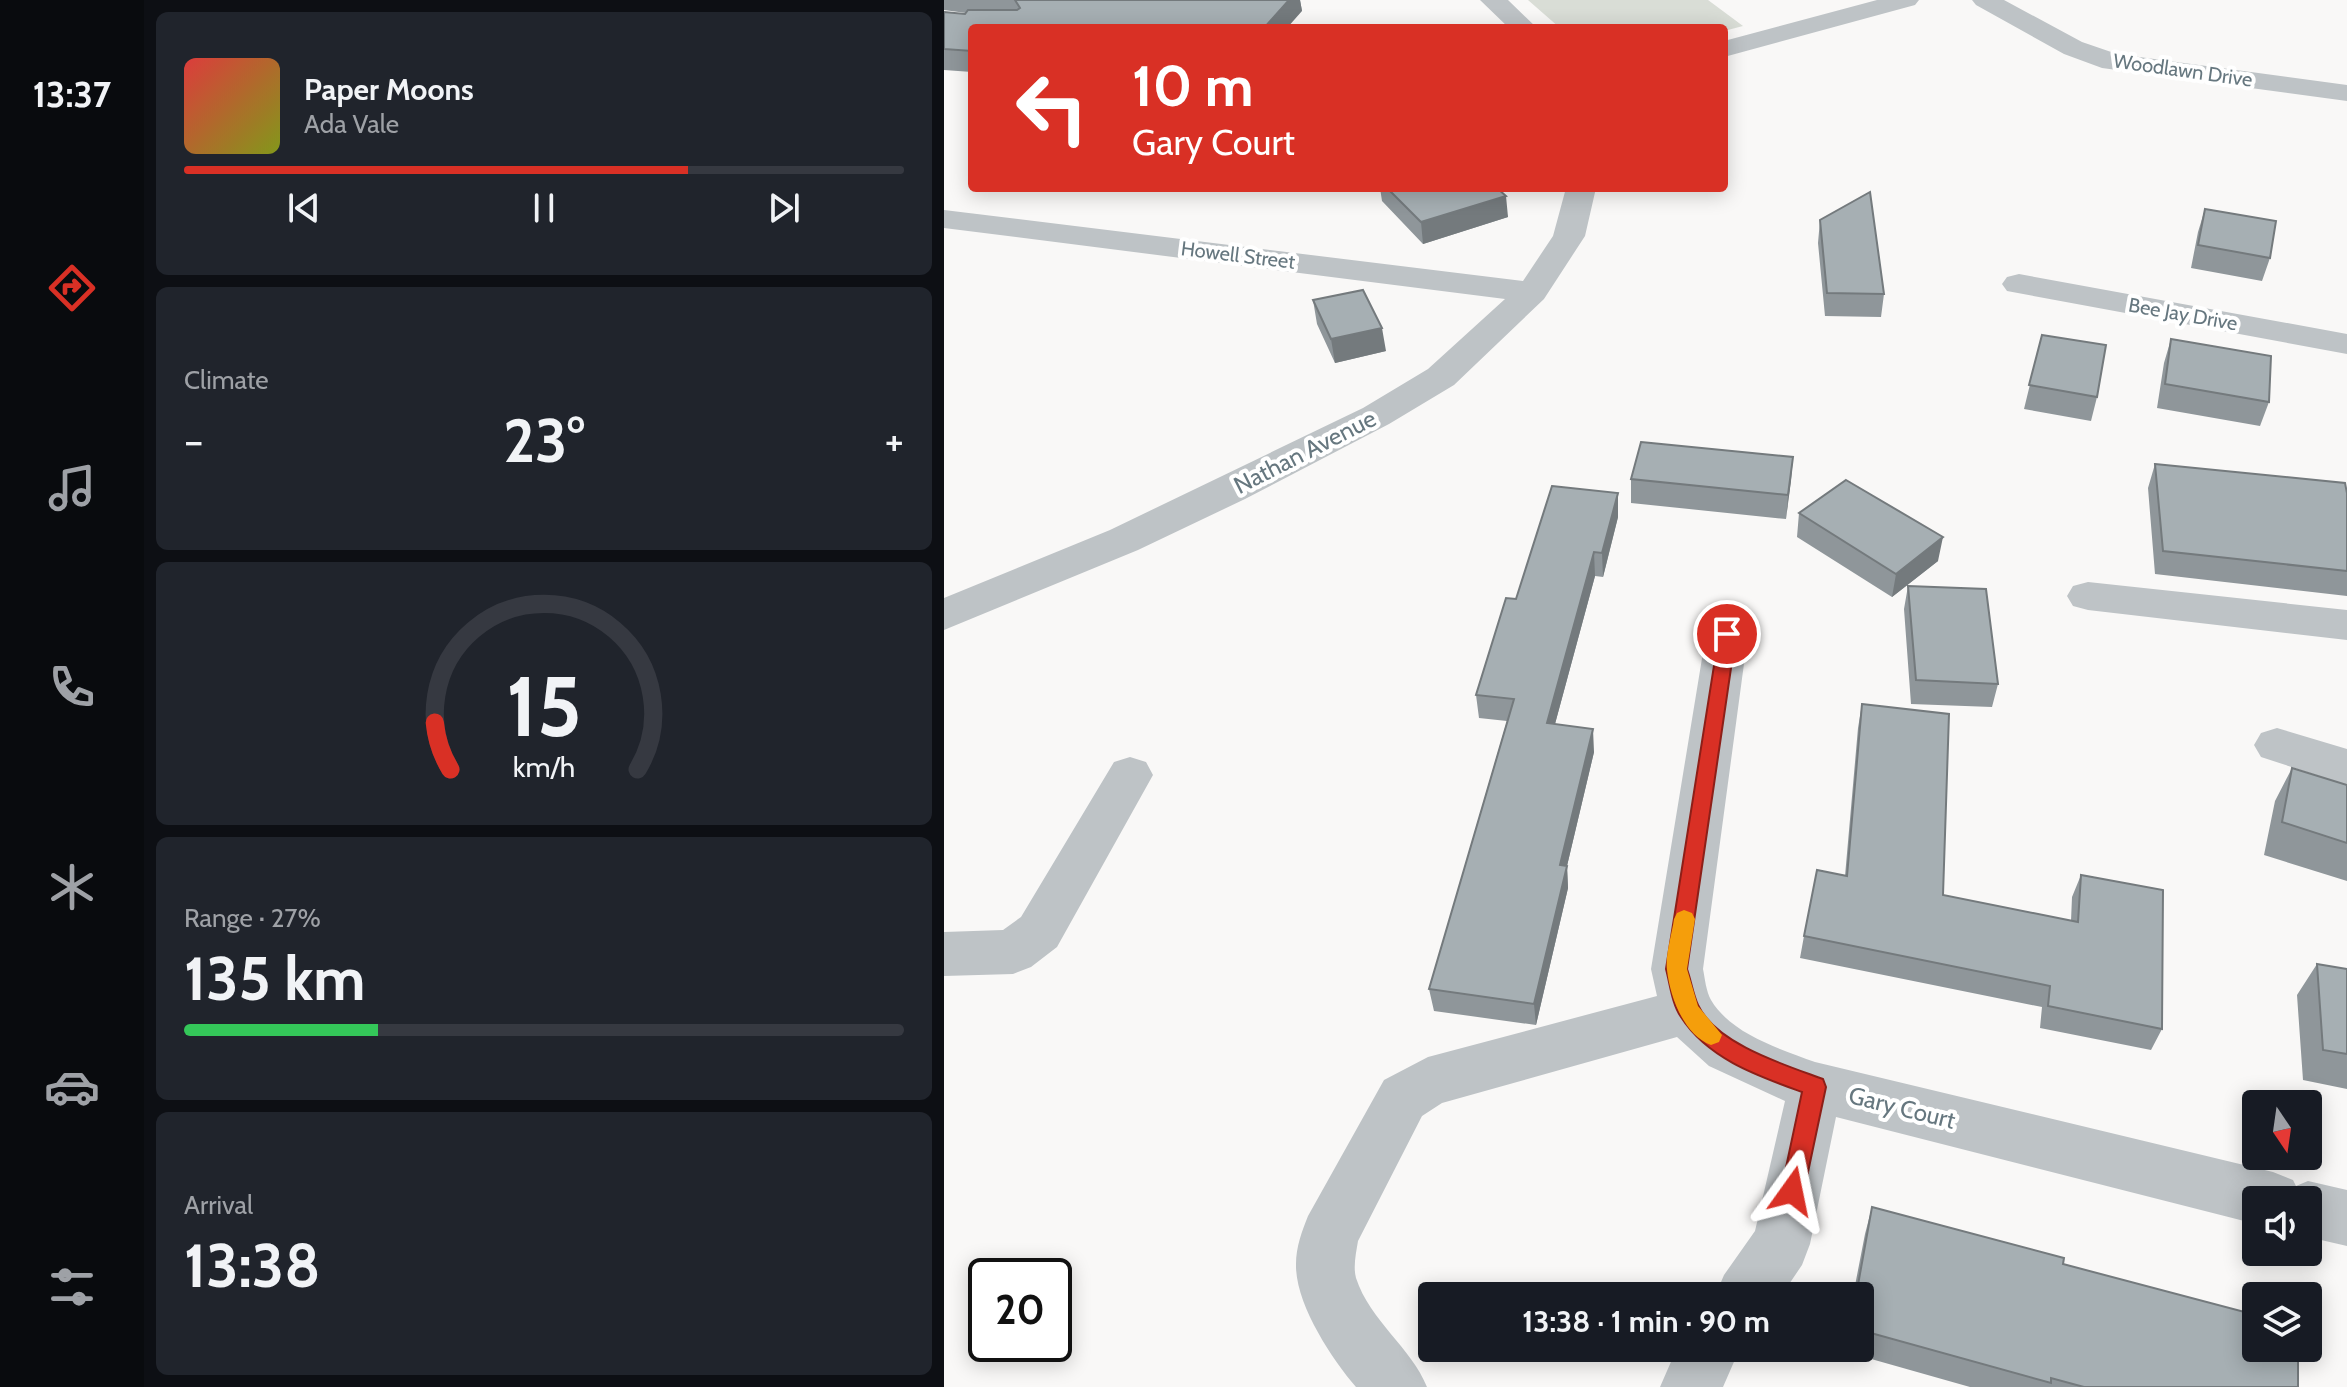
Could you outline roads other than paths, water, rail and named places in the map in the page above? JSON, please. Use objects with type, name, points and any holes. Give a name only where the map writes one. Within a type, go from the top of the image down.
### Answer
[{"type":"street","points":[[1493,0],[1520,24]]},
{"type":"street","points":[[1728,48],[1906,0]]},
{"type":"street","name":"Woodlawn Drive","points":[[1985,0],[2073,48],[2112,62],[2347,93]]},
{"type":"street","name":"Nathan Avenue","points":[[944,615],[1165,521],[1294,460],[1441,377],[1532,292],[1569,236],[1580,192]]},
{"type":"street","name":"Howell Street","points":[[944,219],[1532,292]]},
{"type":"street","name":"Bee Jay Drive","points":[[2019,284],[2347,344]]},
{"type":"street","points":[[2088,596],[2347,625]]},
{"type":"street","name":"Gary Court","points":[[1727,634],[1677,969],[1689,1011],[1718,1042],[1755,1065],[1815,1087],[2242,1192]]},
{"type":"street","points":[[2277,745],[2347,767]]},
{"type":"street","points":[[944,954],[1013,952],[1039,932],[1130,775]]},
{"type":"street","points":[[1396,1387],[1356,1340],[1327,1284],[1325,1263],[1329,1236],[1403,1098],[1428,1082],[1689,1011]]},
{"type":"street","points":[[1755,1282],[1781,1244],[1815,1087]]},
{"type":"street","points":[[2322,1212],[2347,1218]]},
{"type":"street","points":[[1691,1387],[1703,1362]]}]
